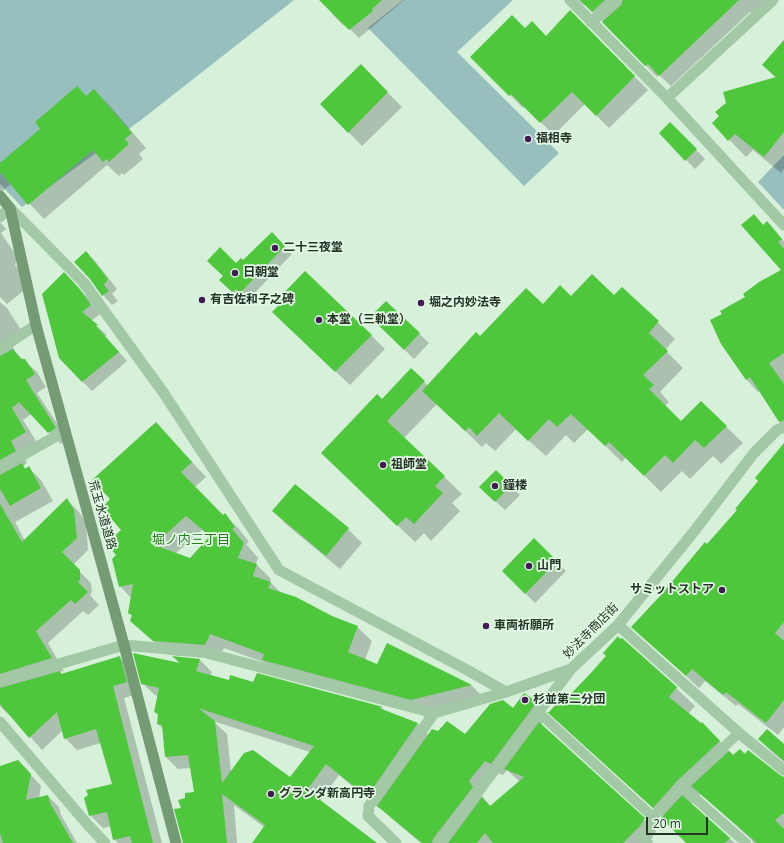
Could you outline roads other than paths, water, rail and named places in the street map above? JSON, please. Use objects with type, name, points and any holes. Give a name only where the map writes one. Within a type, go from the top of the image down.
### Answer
[{"type":"main road","name":"荒玉水道道路","points":[[0,196],[10,208],[36,325],[124,645],[176,843]]},
{"type":"street","points":[[570,0],[667,98],[784,225]]},
{"type":"street","points":[[591,22],[616,0]]},
{"type":"street","points":[[667,98],[773,0]]},
{"type":"street","points":[[0,217],[10,208],[84,283],[163,392],[279,570],[506,692]]},
{"type":"street","points":[[0,349],[36,325]]},
{"type":"street","name":"妙法寺商店街","points":[[439,843],[571,669],[618,625],[692,534],[754,453],[777,430],[784,427]]},
{"type":"street","points":[[0,468],[65,431]]},
{"type":"street","points":[[618,625],[784,770]]},
{"type":"street","points":[[0,681],[124,645],[203,652],[434,713],[506,692],[571,669]]},
{"type":"street","points":[[396,843],[368,816],[369,806],[434,713]]},
{"type":"street","points":[[0,722],[105,843]]},
{"type":"lane","points":[[538,712],[653,817]]},
{"type":"lane","points":[[642,841],[653,817],[681,786],[739,732]]},
{"type":"lane","points":[[681,786],[746,843]]},
{"type":"place","name":"福相寺","points":[[528,139]]},
{"type":"place","name":"二十三夜堂","points":[[275,248]]},
{"type":"place","name":"日朝堂","points":[[235,273]]},
{"type":"place","name":"有吉佐和子之碑","points":[[202,300]]},
{"type":"place","name":"堀之内妙法寺","points":[[421,303]]},
{"type":"place","name":"本堂（三軌堂）","points":[[319,320]]},
{"type":"place","name":"祖師堂","points":[[383,465]]},
{"type":"place","name":"鐘楼","points":[[495,486]]},
{"type":"place","name":"山門","points":[[529,566]]},
{"type":"place","name":"サミットストア","points":[[722,590]]},
{"type":"place","name":"車両祈願所","points":[[486,626]]},
{"type":"place","name":"杉並第二分団","points":[[525,700]]},
{"type":"place","name":"グランダ新高円寺","points":[[271,794]]},
{"type":"district","name":"堀ノ内三丁目","points":[[191,540]]}]
